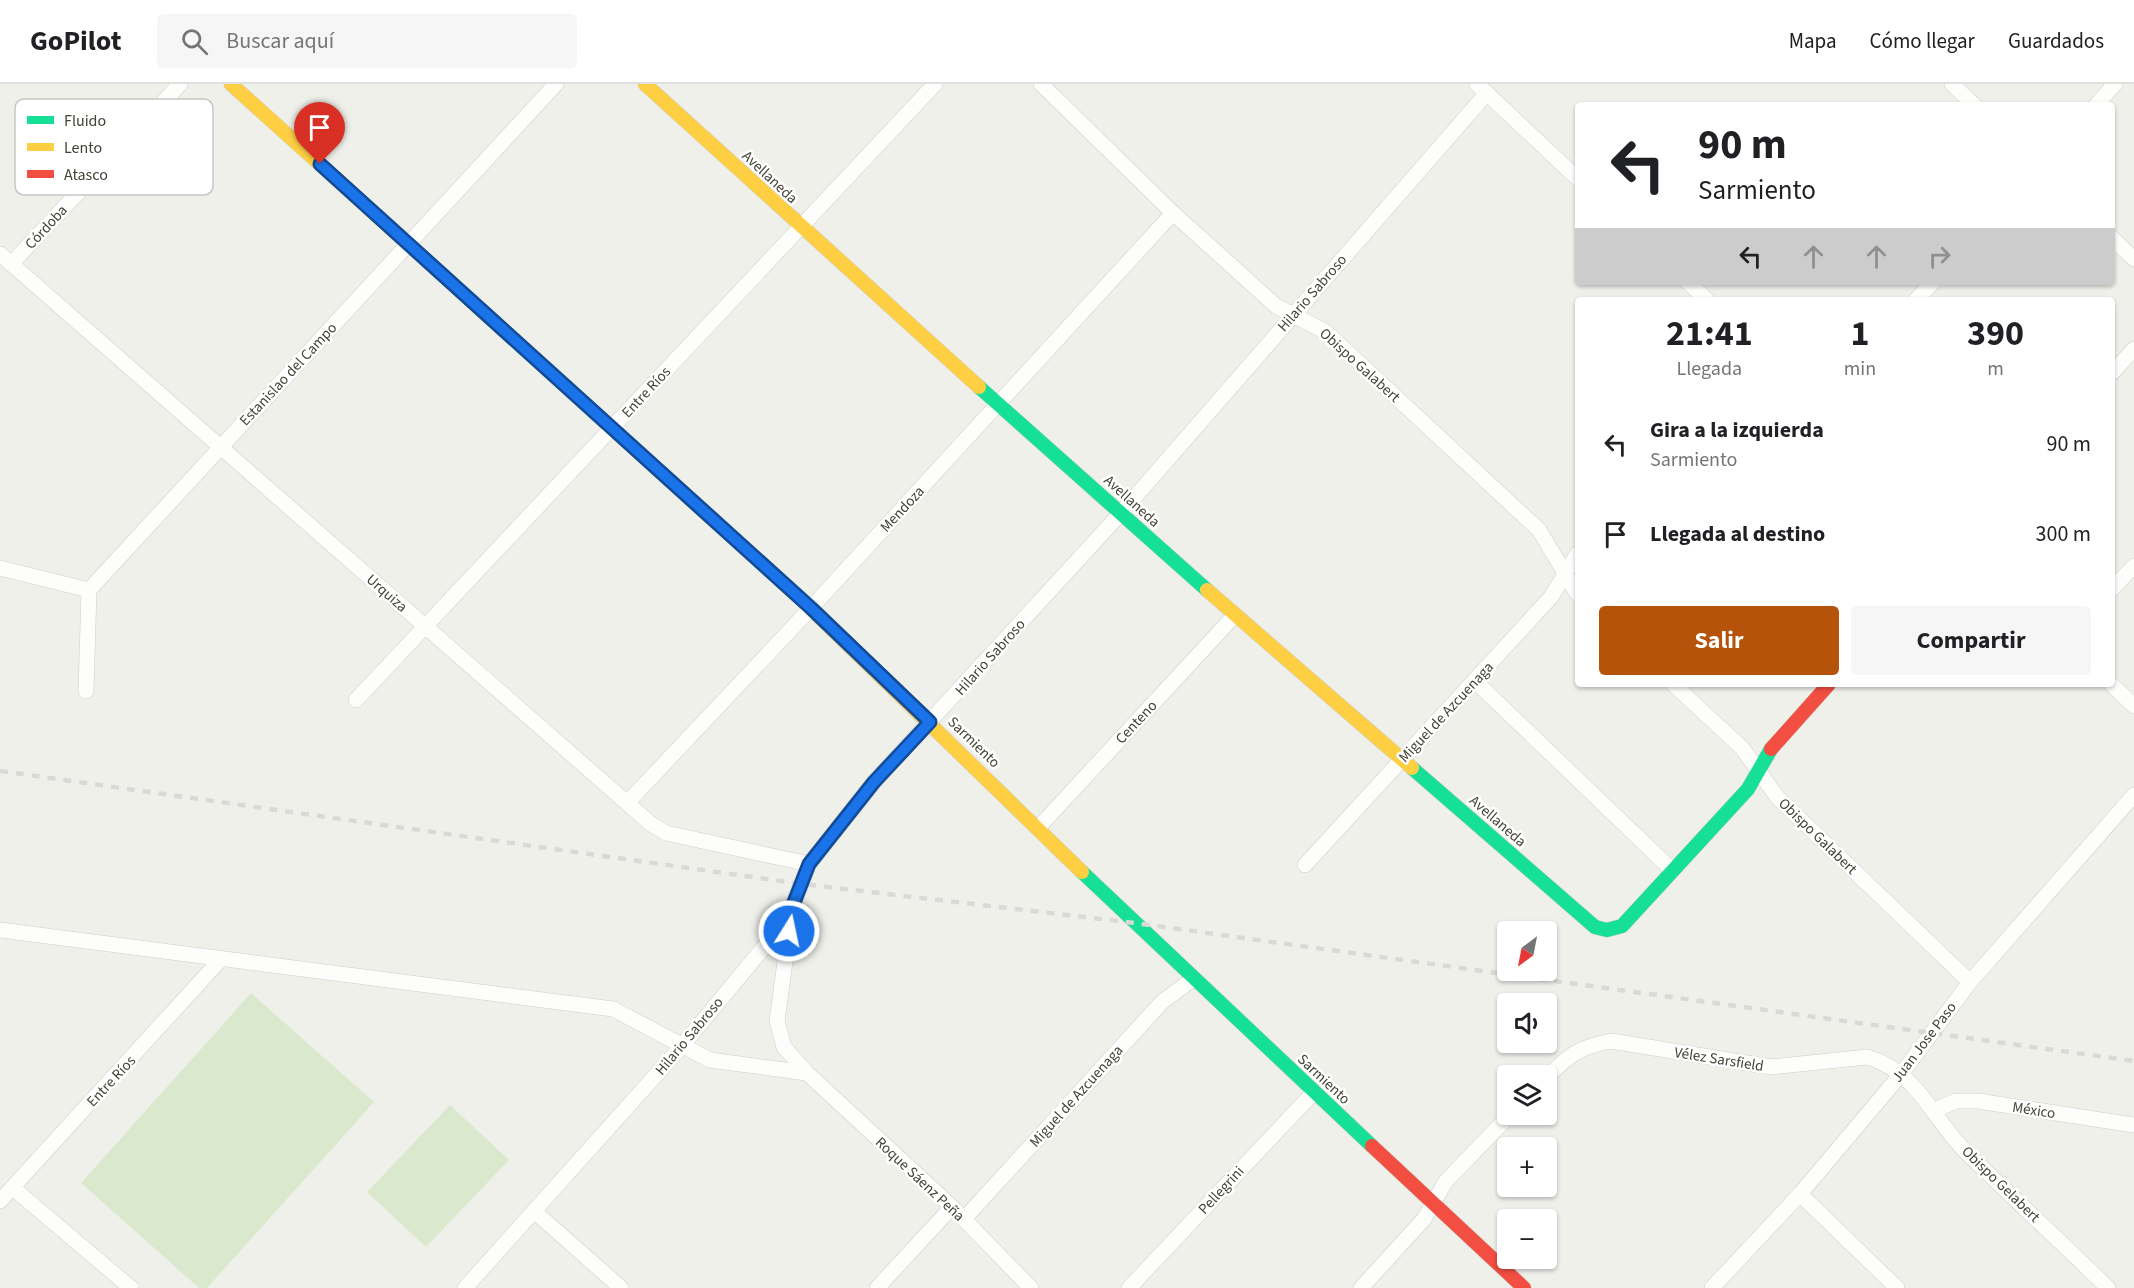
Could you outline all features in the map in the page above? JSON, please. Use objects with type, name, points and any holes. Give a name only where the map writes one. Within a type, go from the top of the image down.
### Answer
[{"type":"street","name":"Córdoba","points":[[165,99],[180,84]]},
{"type":"street","name":"Sarmiento","points":[[231,84],[811,608],[1193,980],[1524,1288]]},
{"type":"street","name":"Estanislao del Campo","points":[[89,590],[556,84]]},
{"type":"street","name":"Avellaneda","points":[[645,84],[802,228],[1235,615],[1595,927],[1607,930],[1623,926],[1672,870]]},
{"type":"street","name":"Entre Ríos","points":[[357,700],[935,84]]},
{"type":"street","name":"Obispo Galabert","points":[[1041,84],[1173,213],[1276,306],[1294,313],[1326,332],[1539,530],[1575,589]]},
{"type":"street","points":[[1952,84],[1971,102]]},
{"type":"street","points":[[2099,102],[2115,84]]},
{"type":"street","points":[[1482,88],[1575,176]]},
{"type":"street","name":"Hilario Sabroso","points":[[465,1288],[682,1046],[769,941],[793,905],[809,864],[874,782],[1121,513],[1294,313],[1482,88]]},
{"type":"street","name":"Córdoba","points":[[6,259],[70,195]]},
{"type":"street","name":"Mendoza","points":[[628,802],[811,608],[1173,213]]},
{"type":"street","points":[[2115,241],[2134,259]]},
{"type":"street","name":"Urquiza","points":[[6,259],[219,449],[426,626],[651,824],[666,833],[809,864]]},
{"type":"street","points":[[1691,285],[1704,297]]},
{"type":"street","points":[[1919,297],[1930,285]]},
{"type":"street","points":[[2115,370],[2134,349]]},
{"type":"street","name":"Miguel de Azcuenaga","points":[[1305,865],[1551,597],[1575,558]]},
{"type":"street","points":[[2115,587],[2134,566]]},
{"type":"street","points":[[0,568],[89,590],[86,691]]},
{"type":"street","name":"Centeno","points":[[1038,828],[1235,615]]},
{"type":"street","points":[[1475,681],[1672,870],[1748,789],[1773,746],[1826,687]]},
{"type":"street","name":"Obispo Galabert","points":[[1676,687],[1742,748],[1778,798],[1970,982]]},
{"type":"street","points":[[2114,687],[2134,706]]},
{"type":"street","name":"Juan Jose Paso","points":[[1712,1288],[1800,1194],[1902,1073],[1970,982],[2134,795]]},
{"type":"street","name":"Roque Sáenz Peña","points":[[793,905],[777,1021],[784,1047],[807,1073],[952,1207],[1031,1288]]},
{"type":"street","points":[[0,930],[614,1009],[710,1060],[807,1073]]},
{"type":"street","name":"Entre Ríos","points":[[0,1202],[221,959]]},
{"type":"street","name":"Miguel de Azcuenaga","points":[[964,1219],[1162,1002],[1193,980]]},
{"type":"street","name":"Vélez Sarsfield","points":[[1557,1067],[1569,1055],[1586,1046],[1611,1041],[1771,1067],[1867,1058],[1902,1073]]},
{"type":"street","name":"Obispo Gelabert","points":[[1902,1073],[1935,1110],[1963,1148],[2108,1288]]},
{"type":"street","name":"Pellegrini","points":[[1129,1288],[1314,1092]]},
{"type":"street","name":"México","points":[[1935,1110],[1956,1101],[1978,1101],[2134,1125]]},
{"type":"street","points":[[1361,1288],[1424,1219],[1446,1181],[1500,1125]]},
{"type":"street","points":[[13,1188],[130,1288]]},
{"type":"street","points":[[1800,1194],[1897,1288]]},
{"type":"street","points":[[877,1288],[952,1207]]},
{"type":"street","points":[[534,1211],[621,1288]]},
{"type":"green space","points":[[251,993],[374,1102],[207,1288],[199,1288],[81,1183]]},
{"type":"green space","points":[[450,1105],[509,1160],[426,1247],[367,1192]]},
{"type":"railway","points":[[0,771],[802,884],[1135,923],[2134,1061]]},
{"type":"traffic: fast","points":[[415,250],[802,600]]},
{"type":"traffic: fast","points":[[979,387],[1207,590]]},
{"type":"traffic: fast","points":[[1412,768],[1595,927],[1607,930],[1622,926],[1748,789],[1771,749]]},
{"type":"traffic: fast","points":[[1082,872],[1372,1146]]},
{"type":"traffic: slow","points":[[231,84],[415,250]]},
{"type":"traffic: slow","points":[[645,84],[979,387]]},
{"type":"traffic: slow","points":[[1207,590],[1412,768]]},
{"type":"traffic: slow","points":[[802,600],[1082,872]]},
{"type":"traffic: jam","points":[[1771,749],[1826,687]]},
{"type":"traffic: jam","points":[[1372,1146],[1524,1288]]},
{"type":"route","points":[[320,164],[811,608],[930,722],[874,782],[809,864],[793,905],[789,931]]}]
